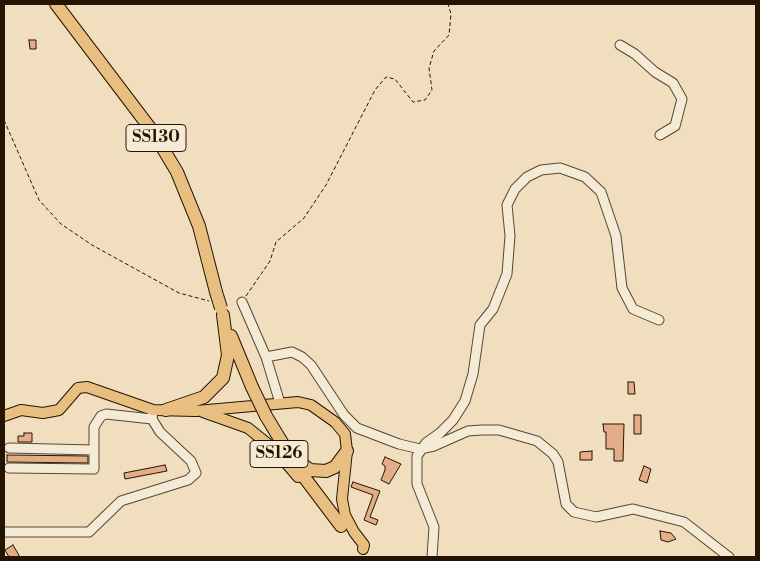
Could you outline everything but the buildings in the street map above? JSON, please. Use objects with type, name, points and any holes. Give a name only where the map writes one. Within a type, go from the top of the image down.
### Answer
[{"type":"highway","name":"SS130","points":[[56,4],[153,132],[177,172],[192,204],[213,297],[222,312],[252,387],[266,416],[298,469],[341,526]]},
{"type":"highway","points":[[157,413],[204,396],[222,378],[228,355],[222,312]]},
{"type":"highway","points":[[266,416],[297,460],[310,470],[330,470],[342,461],[347,451]]},
{"type":"main road","name":"SS126","points":[[4,416],[21,410],[43,413],[59,410],[78,388],[87,387],[157,413],[298,402],[311,405],[327,414],[345,434],[347,451],[342,499],[345,515],[364,545],[362,549]]},
{"type":"main road","name":"SS126","points":[[196,411],[226,419],[248,428],[267,444],[371,557]]},
{"type":"street","points":[[620,45],[673,83],[682,99],[675,126],[660,135]]},
{"type":"street","points":[[432,557],[434,527],[417,484],[416,456],[420,449],[453,420],[465,401],[473,374],[480,325],[494,310],[507,274],[510,236],[507,205],[515,189],[527,177],[540,170],[560,168],[585,177],[601,192],[616,236],[622,288],[633,309],[659,320]]},
{"type":"street","points":[[242,302],[266,357],[280,403]]},
{"type":"street","points":[[266,357],[292,352],[302,357],[311,365],[344,415],[357,428],[399,444],[420,449],[434,446],[468,431],[482,430],[499,430],[537,441],[549,450],[558,462],[566,504],[574,512],[596,517],[633,509],[684,522],[729,557]]},
{"type":"street","points":[[4,532],[88,532],[121,500],[188,480],[196,473],[191,461],[160,432],[157,413],[106,414],[101,416],[94,427],[94,469],[9,468]]},
{"type":"street","points":[[9,448],[94,450]]},
{"type":"path","points":[[242,302],[270,261],[276,242],[304,218],[326,185],[375,90],[386,77],[395,79],[413,102],[425,100],[432,90],[429,68],[434,51],[448,35],[452,14],[448,4]]},
{"type":"path","points":[[4,120],[39,200],[61,224],[92,245],[179,293],[213,297]]}]
